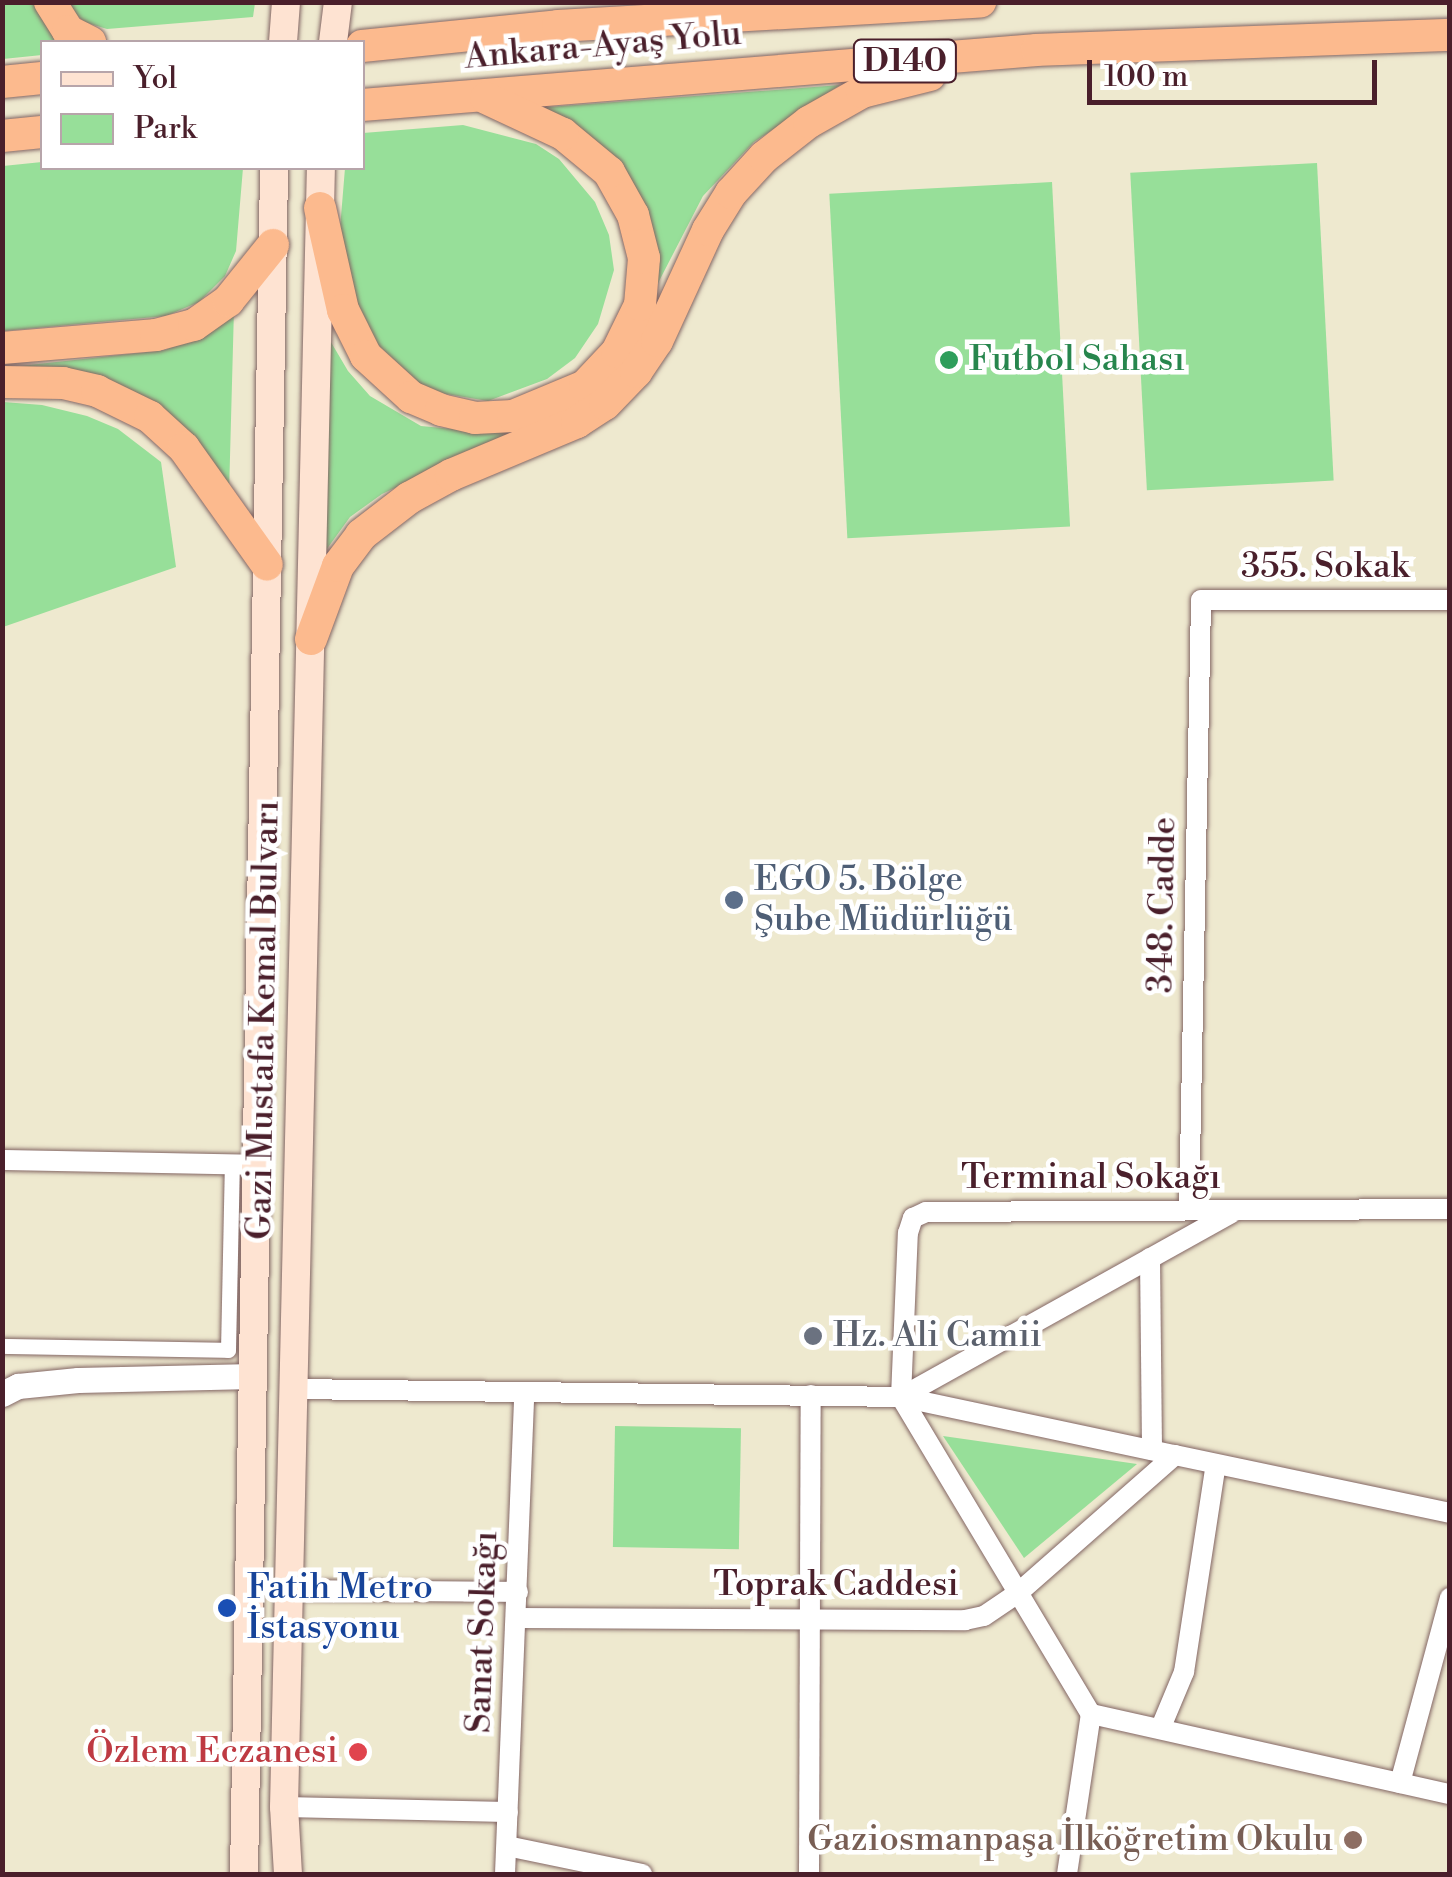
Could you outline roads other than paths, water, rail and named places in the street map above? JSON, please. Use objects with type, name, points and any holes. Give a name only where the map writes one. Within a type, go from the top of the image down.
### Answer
[{"type":"highway","points":[[50,2],[68,31],[86,40]]},
{"type":"highway","points":[[486,34],[613,2]]},
{"type":"highway","name":"Ankara-Ayaş Yolu","points":[[365,46],[486,34],[980,2]]},
{"type":"highway","name":"Ankara-Ayaş Yolu","points":[[365,105],[1037,50],[1450,36]]},
{"type":"highway","points":[[311,639],[338,566],[361,535],[408,498],[451,475],[577,422],[605,404],[636,372],[657,342],[708,230],[731,194],[764,157],[809,122],[862,92],[1037,50]]},
{"type":"highway","points":[[2,82],[40,78]]},
{"type":"highway","points":[[320,208],[343,310],[366,356],[411,397],[475,418],[513,416],[585,386],[617,352],[640,306],[644,258],[633,215],[609,172],[563,134],[482,96]]},
{"type":"highway","points":[[2,136],[40,132]]},
{"type":"highway","points":[[2,348],[156,335],[194,325],[228,300],[273,246]]},
{"type":"highway","points":[[2,382],[63,383],[96,390],[150,417],[184,448],[217,489],[267,565]]},
{"type":"main road","points":[[283,40],[286,3]]},
{"type":"main road","points":[[333,40],[338,4]]},
{"type":"main road","name":"Gazi Mustafa Kemal Bulvarı","points":[[244,1874],[253,1376],[244,1164],[267,565],[274,170]]},
{"type":"main road","name":"Gazi Mustafa Kemal Bulvarı","points":[[288,1874],[284,1807],[322,170]]},
{"type":"street","name":"355. Sokak","points":[[1201,600],[1450,600]]},
{"type":"street","name":"348. Cadde","points":[[1189,1210],[1201,600]]},
{"type":"street","points":[[2,1160],[244,1164],[228,1350],[2,1346]]},
{"type":"street","name":"Terminal Sokağı","points":[[901,1397],[908,1232],[914,1218],[926,1212],[1450,1209]]},
{"type":"street","points":[[901,1397],[1236,1210]]},
{"type":"street","points":[[1150,1258],[1152,1450]]},
{"type":"street","points":[[2,1394],[18,1386],[78,1380],[253,1376]]},
{"type":"street","points":[[294,1389],[901,1397],[1450,1513]]},
{"type":"street","name":"Sanat Sokağı","points":[[505,1874],[524,1392]]},
{"type":"street","points":[[809,1874],[810,1396]]},
{"type":"street","points":[[901,1397],[1091,1714],[1066,1874]]},
{"type":"street","name":"Toprak Caddesi","points":[[517,1618],[964,1620],[984,1616],[1018,1593],[1175,1455]]},
{"type":"street","points":[[1161,1727],[1184,1672],[1216,1464]]},
{"type":"street","points":[[289,1590],[518,1592]]},
{"type":"street","points":[[1400,1783],[1450,1598]]},
{"type":"street","points":[[1091,1714],[1450,1794]]},
{"type":"street","points":[[284,1807],[508,1812]]},
{"type":"street","points":[[507,1846],[642,1874]]},
{"type":"place","name":"Futbol Sahası","points":[[949,360]]},
{"type":"place","name":"EGO 5. Bölge Şube Müdürlüğü","points":[[734,900]]},
{"type":"place","name":"Hz. Ali Camii","points":[[813,1336]]},
{"type":"place","name":"Fatih Metro İstasyonu","points":[[227,1608]]},
{"type":"place","name":"Özlem Eczanesi","points":[[358,1752]]},
{"type":"place","name":"Gaziosmanpaşa İlköğretim Okulu","points":[[1353,1840]]}]
